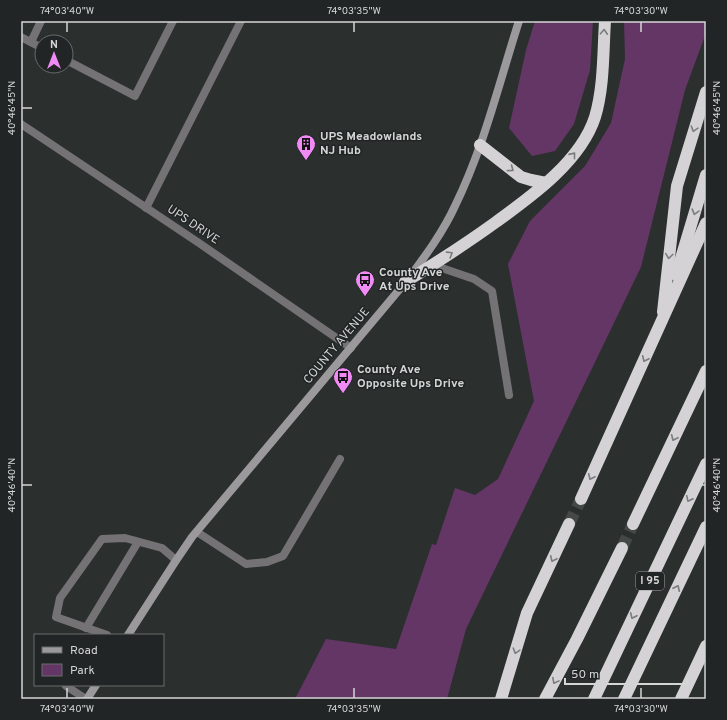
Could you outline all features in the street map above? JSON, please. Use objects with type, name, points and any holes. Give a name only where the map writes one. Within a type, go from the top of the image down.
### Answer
[{"type":"highway","points":[[405,282],[428,263],[455,252],[531,197],[572,157],[590,130],[598,103],[601,84],[605,21]]},
{"type":"highway","points":[[662,324],[677,186],[706,92]]},
{"type":"highway","points":[[480,145],[521,177],[546,183]]},
{"type":"highway","points":[[662,324],[706,174]]},
{"type":"highway","points":[[581,499],[662,324],[706,223]]},
{"type":"highway","points":[[633,524],[706,371]]},
{"type":"highway","name":"I 95","points":[[594,699],[706,464]]},
{"type":"highway","points":[[501,699],[527,614],[569,524]]},
{"type":"highway","name":"I 95","points":[[624,699],[706,527]]},
{"type":"highway","points":[[545,699],[577,639],[622,548]]},
{"type":"highway","points":[[681,699],[706,646]]},
{"type":"main road","points":[[428,263],[441,232],[466,183],[480,145],[519,21]]},
{"type":"main road","name":"COUNTY AVENUE","points":[[129,634],[176,560],[197,532],[405,282]]},
{"type":"main road","points":[[87,699],[95,686]]},
{"type":"street","points":[[31,42],[41,21]]},
{"type":"street","points":[[74,64],[135,96],[173,21]]},
{"type":"street","points":[[146,208],[241,21]]},
{"type":"street","points":[[21,37],[34,44]]},
{"type":"street","name":"UPS DRIVE","points":[[21,124],[350,348]]},
{"type":"street","points":[[428,263],[474,279],[492,291],[509,395]]},
{"type":"street","points":[[197,532],[246,564],[268,562],[283,556],[340,459]]},
{"type":"street","points":[[105,634],[56,617],[60,598],[102,539],[125,538],[162,548],[176,560]]},
{"type":"street","points":[[86,628],[138,542]]},
{"type":"street","points":[[66,686],[87,699]]},
{"type":"green space","points":[[535,21],[593,21],[590,70],[574,124],[555,151],[532,156],[509,128],[526,50]]},
{"type":"green space","points":[[624,21],[706,21],[706,33],[685,90],[641,267],[466,629],[447,699],[295,699],[326,639],[396,649],[432,544],[436,545],[455,488],[475,495],[498,479],[534,401],[508,264],[530,221],[585,166],[611,123],[625,59]]},
{"type":"tunnel","points":[[569,524],[581,499]]},
{"type":"tunnel","points":[[622,548],[633,524]]},
{"type":"place","name":"UPS Meadowlands NJ Hub","points":[[306,161]]},
{"type":"place","name":"County Ave At Ups Drive","points":[[365,297]]},
{"type":"place","name":"County Ave Opposite Ups Drive","points":[[343,394]]}]
